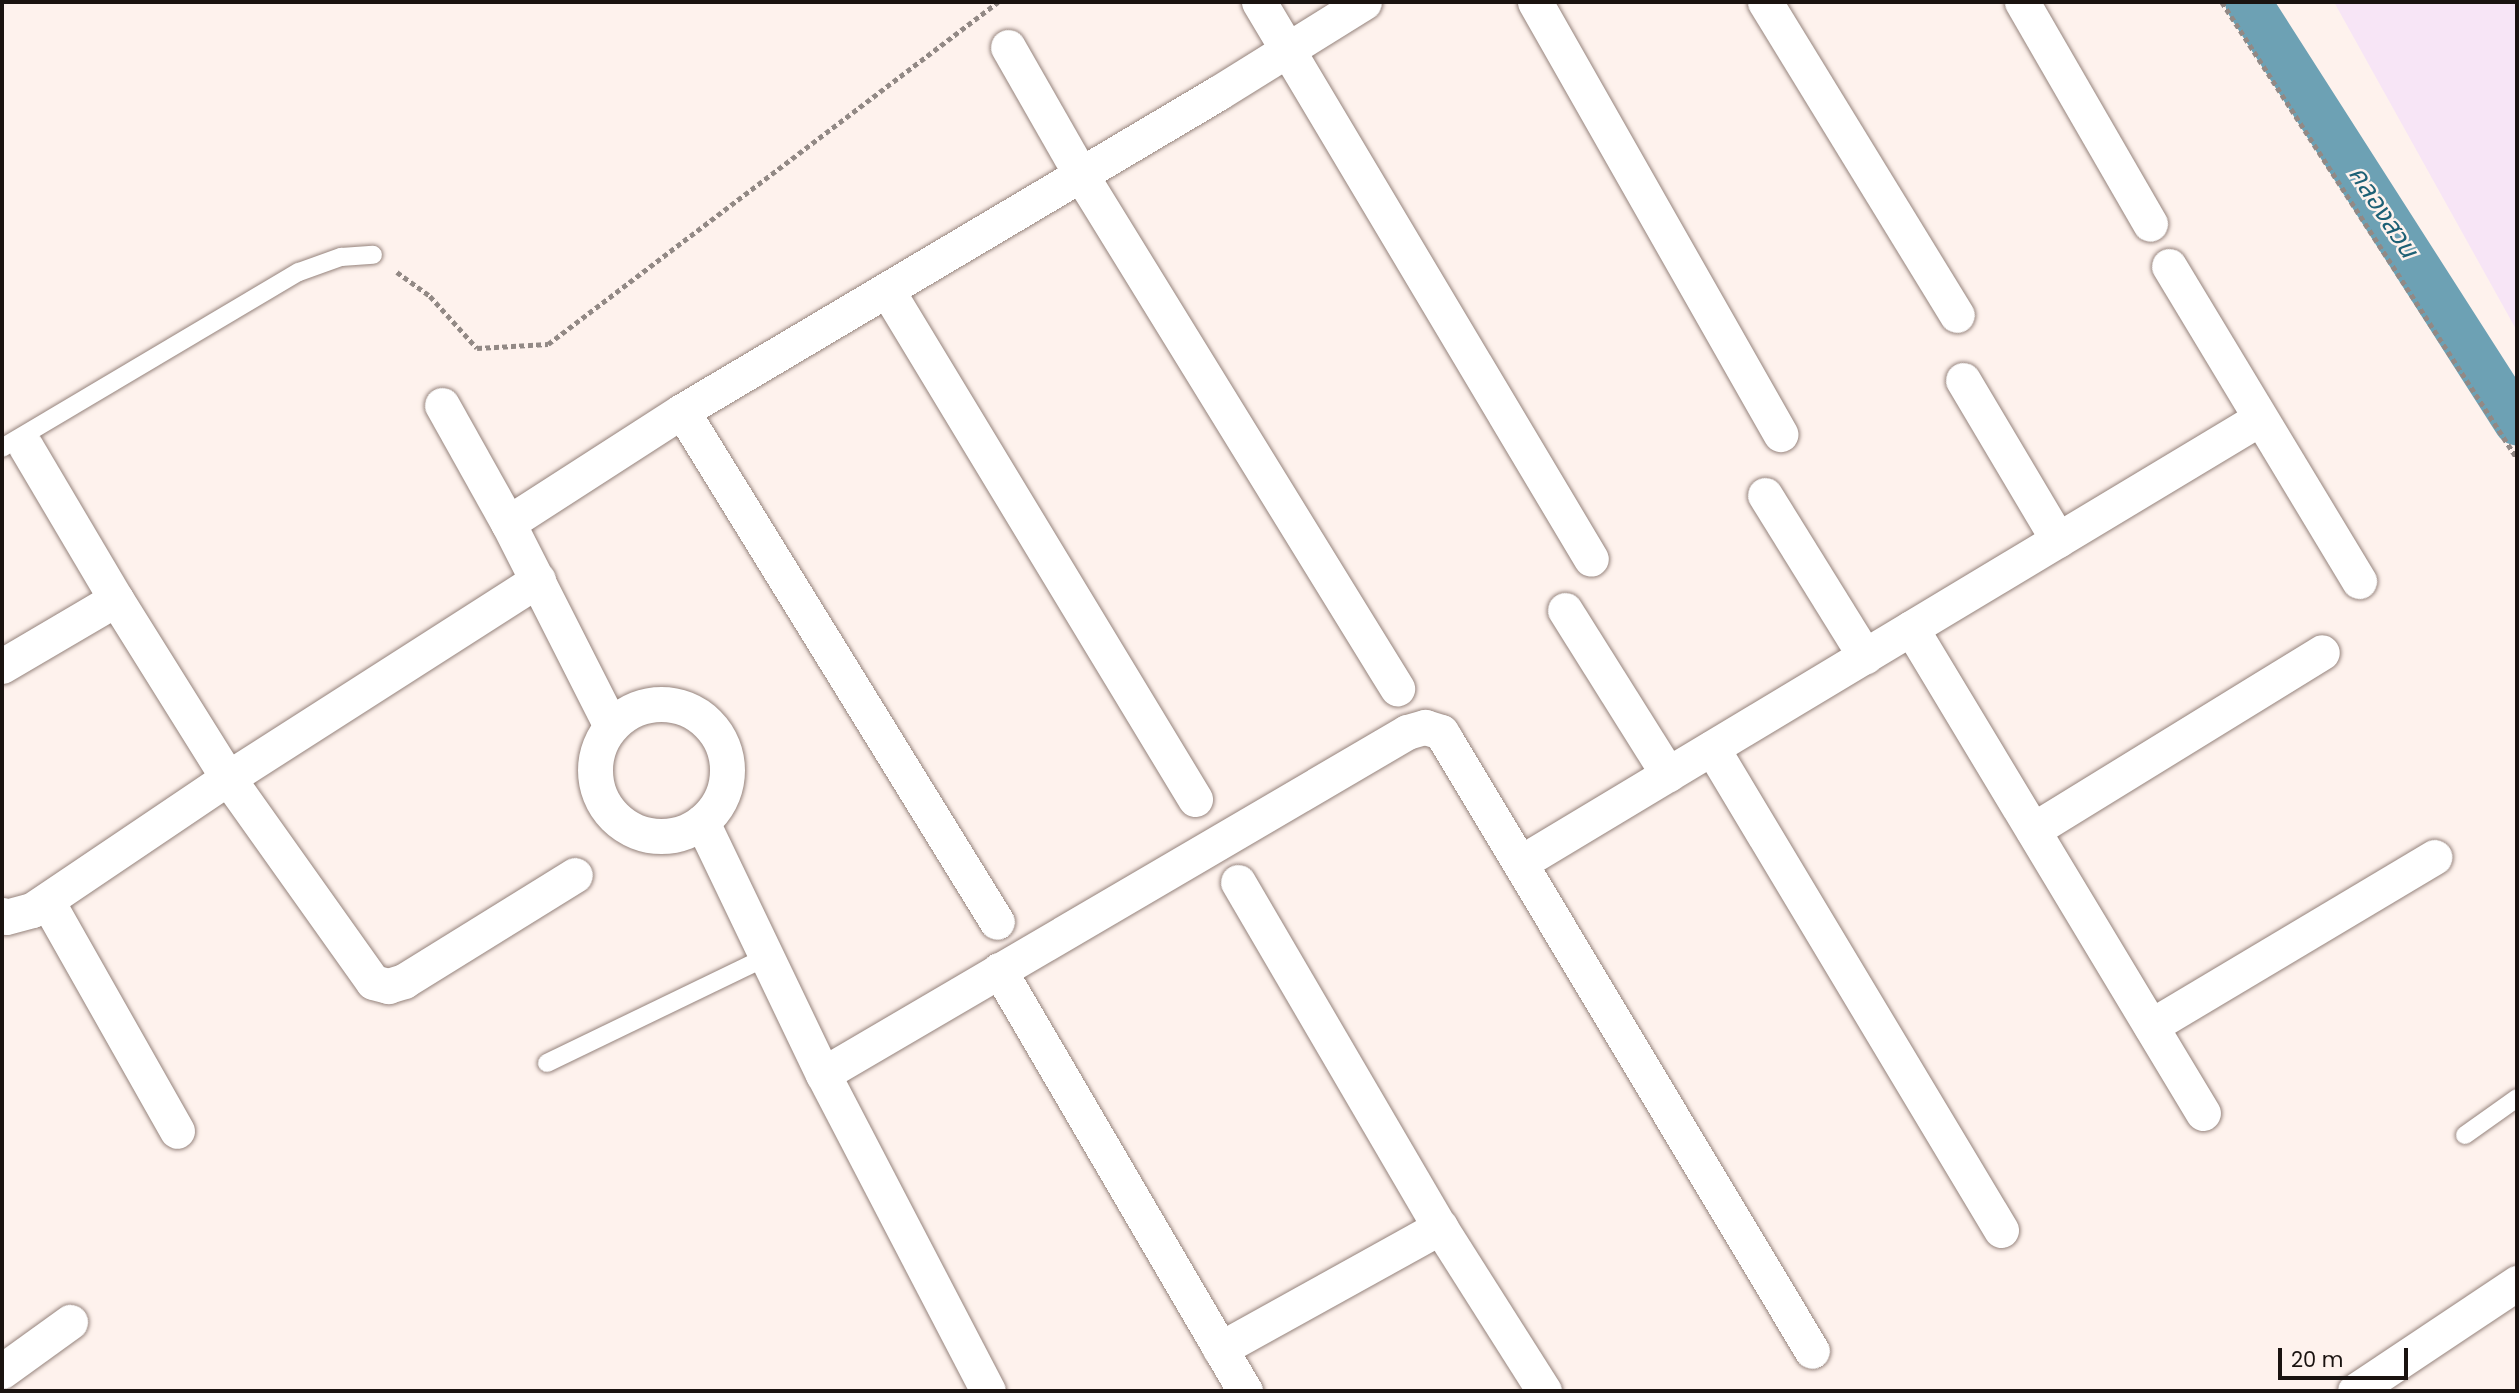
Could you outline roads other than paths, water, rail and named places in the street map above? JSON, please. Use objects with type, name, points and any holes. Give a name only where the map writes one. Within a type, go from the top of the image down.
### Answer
[{"type":"street","points":[[1259,2],[1591,559]]},
{"type":"street","points":[[508,523],[682,411],[1364,2]]},
{"type":"street","points":[[1535,2],[1780,434]]},
{"type":"street","points":[[1765,2],[1957,315]]},
{"type":"street","points":[[2022,2],[2150,224]]},
{"type":"street","points":[[1008,47],[1081,174],[1397,688]]},
{"type":"street","points":[[2169,266],[2359,581]]},
{"type":"street","points":[[887,289],[1195,799]]},
{"type":"street","points":[[1963,380],[2058,540]]},
{"type":"street","points":[[442,405],[508,523],[611,726]]},
{"type":"street","points":[[682,411],[998,922]]},
{"type":"street","points":[[1520,863],[2259,419]]},
{"type":"street","points":[[14,447],[116,599],[228,778],[373,982],[388,986],[404,981],[575,875]]},
{"type":"street","points":[[1765,495],[1865,656]]},
{"type":"street","points":[[2,915],[6,917],[32,911],[228,778],[538,580]]},
{"type":"street","points":[[2,666],[116,599]]},
{"type":"street","points":[[1565,610],[1668,774]]},
{"type":"street","points":[[1912,628],[2203,1113]]},
{"type":"street","points":[[2033,830],[2322,652]]},
{"type":"street","points":[[653,704],[677,706],[699,716],[716,734],[726,756],[726,781],[718,804],[702,822],[683,832],[662,836],[640,832],[621,823],[606,806],[597,787],[595,765],[600,744],[611,726],[630,711],[653,704]]},
{"type":"street","points":[[823,1074],[1407,732],[1425,727],[1441,732],[1812,1351]]},
{"type":"street","points":[[1712,748],[2001,1230]]},
{"type":"street","points":[[702,822],[823,1074],[988,1391]]},
{"type":"street","points":[[2151,1026],[2435,857]]},
{"type":"street","points":[[1238,882],[1440,1227],[1544,1391]]},
{"type":"street","points":[[47,901],[177,1131]]},
{"type":"street","points":[[999,970],[1245,1391]]},
{"type":"street","points":[[1220,1349],[1440,1227]]},
{"type":"street","points":[[2355,1391],[2517,1283]]},
{"type":"street","points":[[2,1371],[70,1322]]},
{"type":"lane","points":[[14,447],[299,272],[341,257],[373,255]]},
{"type":"lane","points":[[547,1063],[766,957]]},
{"type":"lane","points":[[2465,1135],[2517,1098]]},
{"type":"waterway","name":"คลองสวน","points":[[2248,2],[2517,422]]}]
